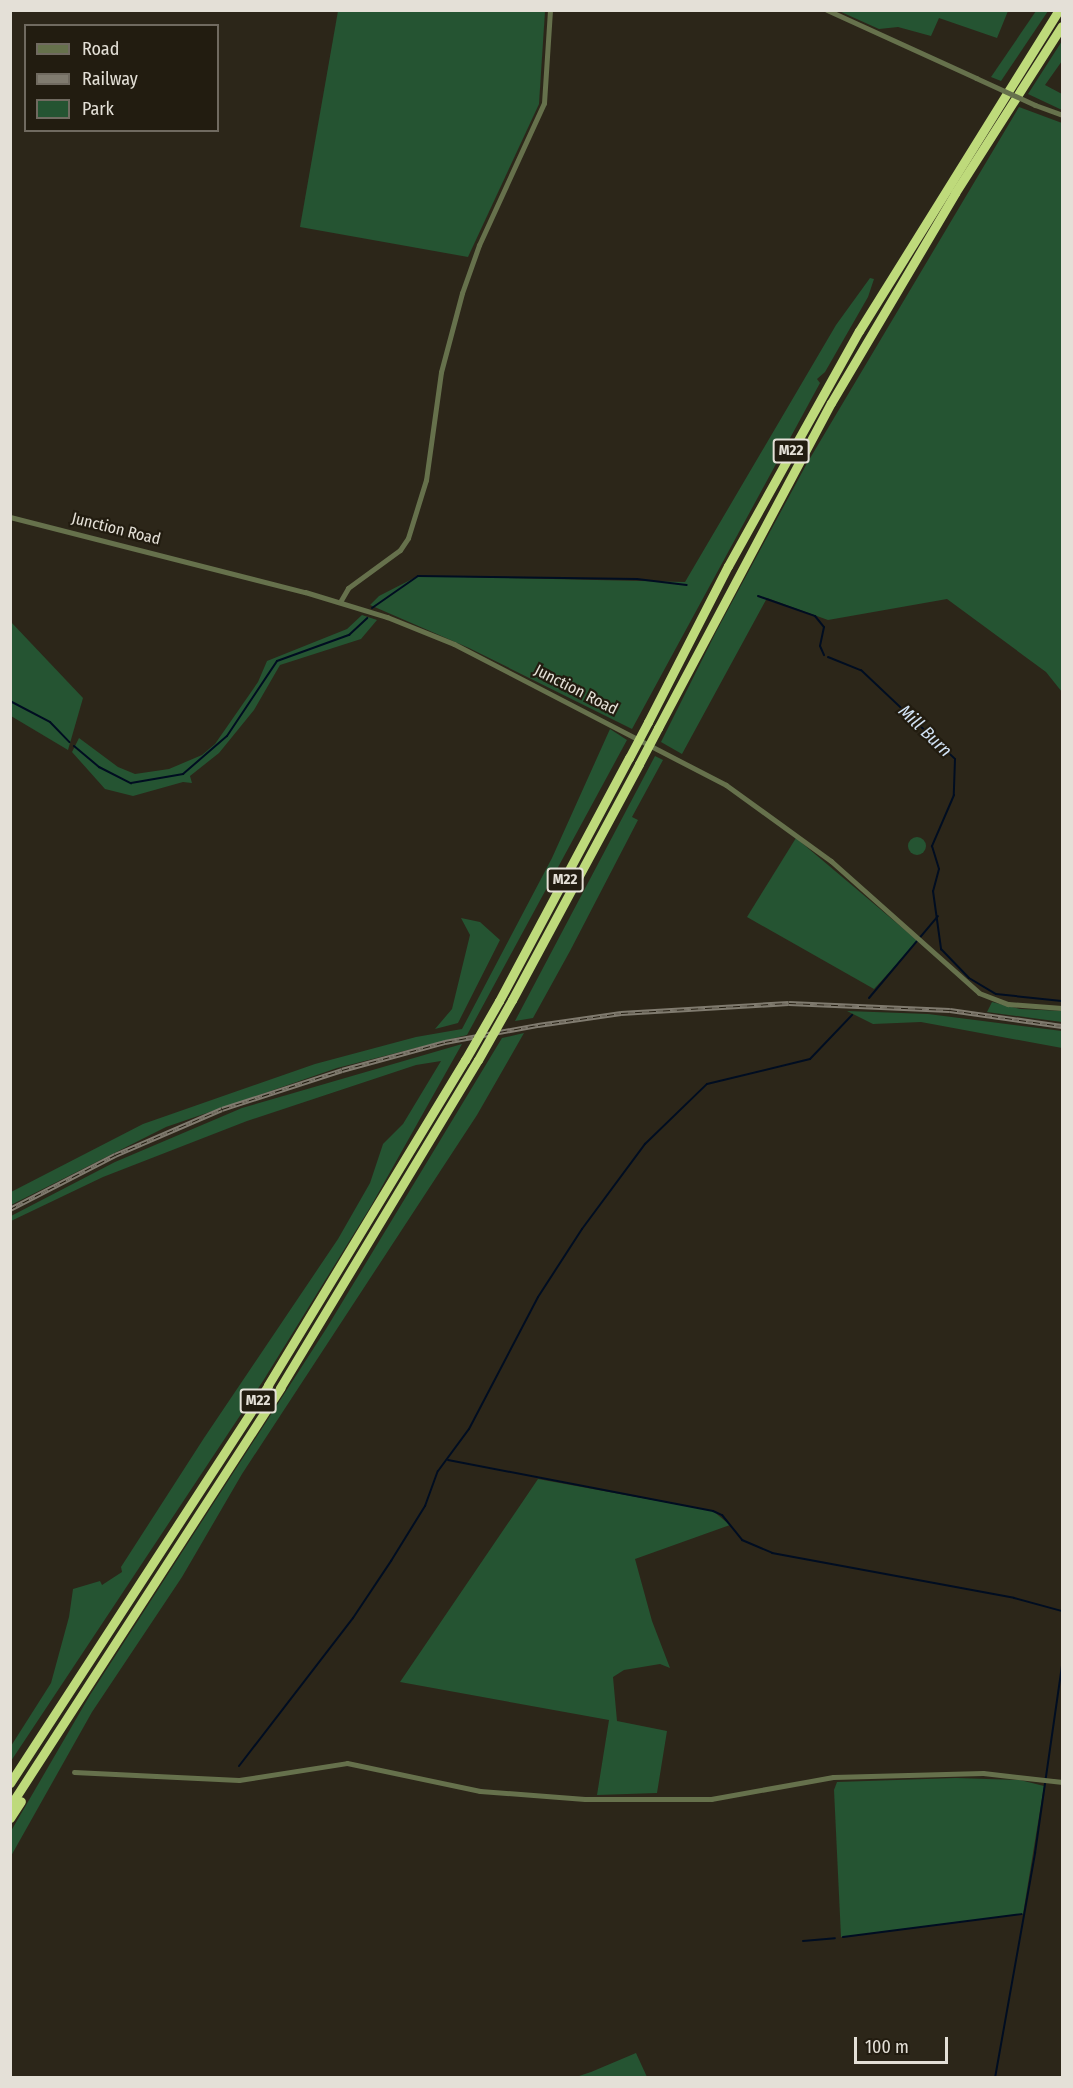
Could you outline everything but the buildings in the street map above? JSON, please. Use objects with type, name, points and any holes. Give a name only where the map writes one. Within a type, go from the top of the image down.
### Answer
[{"type":"highway","name":"M22","points":[[10,1784],[268,1386],[465,1060],[630,758],[728,567],[848,350],[1059,10]]},
{"type":"highway","name":"M22","points":[[10,1806],[354,1269],[478,1060],[831,403],[955,193],[1062,26]]},
{"type":"highway","points":[[10,1818],[87,1687]]},
{"type":"highway","points":[[10,1779],[41,1736]]},
{"type":"street","points":[[339,602],[348,588],[400,550],[408,538],[426,480],[441,372],[462,293],[479,245],[544,103],[550,10]]},
{"type":"street","points":[[827,10],[1035,105],[1062,115]]},
{"type":"street","name":"Junction Road","points":[[10,517],[339,602],[463,648],[726,784],[831,861],[985,996],[1008,1004],[1062,1008]]},
{"type":"street","points":[[74,1772],[239,1780],[347,1763],[480,1791],[585,1799],[711,1799],[833,1777],[983,1773],[1062,1782]]},
{"type":"green space","points":[[338,11],[545,11],[539,104],[468,257],[300,227]]},
{"type":"green space","points":[[839,11],[1008,11],[997,38],[939,18],[931,36],[898,27],[879,29]]},
{"type":"green space","points":[[1036,11],[1048,11],[1001,81],[991,77]]},
{"type":"green space","points":[[1062,41],[1062,61],[1045,85],[1062,94],[1062,110],[1028,94]]},
{"type":"green space","points":[[1019,107],[1062,123],[1062,692],[1046,672],[947,599],[828,620],[767,598],[682,754],[661,742],[717,630],[806,465]]},
{"type":"green space","points":[[870,278],[874,279],[868,297],[825,372],[817,379],[820,383],[632,729],[469,648],[370,605],[379,596],[418,576],[685,582],[836,325]]},
{"type":"green space","points":[[362,615],[377,620],[361,639],[280,665],[254,710],[219,753],[190,776],[192,783],[183,782],[133,796],[105,789],[72,752],[79,738],[118,767],[135,774],[169,769],[202,755],[215,744],[258,682],[267,661],[347,629]]},
{"type":"green space","points":[[11,622],[83,698],[68,750],[11,716]]},
{"type":"green space","points":[[610,729],[627,740],[467,1035],[337,1068],[166,1127],[11,1205],[11,1192],[143,1124],[315,1064],[416,1037],[462,1029],[552,858]]},
{"type":"green space","points":[[655,756],[663,760],[632,817],[638,820],[570,951],[533,1018],[515,1021]]},
{"type":"green space","points":[[917,837],[923,840],[926,846],[923,852],[917,855],[911,852],[908,846],[911,840]]},
{"type":"green space","points":[[796,838],[918,941],[874,989],[747,917]]},
{"type":"green space","points":[[461,918],[480,922],[500,940],[458,1023],[435,1029],[452,1009],[470,935]]},
{"type":"green space","points":[[992,1002],[1020,1009],[1062,1011],[1062,1022],[987,1012]]},
{"type":"green space","points":[[847,1011],[928,1014],[1062,1031],[1062,1048],[921,1022],[873,1024]]},
{"type":"green space","points":[[524,1033],[477,1115],[242,1474],[182,1577],[92,1712],[11,1856],[11,1831],[90,1695],[326,1329],[502,1038]]},
{"type":"green space","points":[[462,1044],[371,1206],[263,1381],[11,1761],[11,1746],[51,1683],[69,1617],[73,1589],[100,1581],[102,1585],[122,1572],[121,1567],[204,1438],[338,1239],[370,1183],[383,1144],[403,1124],[441,1061],[416,1065],[247,1121],[103,1177],[11,1221],[11,1216],[115,1162],[242,1108]]},
{"type":"green space","points":[[538,1479],[713,1511],[730,1525],[635,1559],[652,1621],[670,1668],[660,1664],[624,1670],[613,1677],[617,1721],[667,1731],[657,1793],[597,1795],[609,1720],[400,1682]]},
{"type":"green space","points":[[956,1778],[1020,1780],[1044,1786],[1023,1914],[841,1937],[834,1790],[837,1782]]},
{"type":"green space","points":[[636,2053],[647,2077],[576,2077],[591,2072]]},
{"type":"waterway","points":[[372,608],[418,576],[637,579],[687,585]]},
{"type":"waterway","points":[[758,596],[815,616],[824,627],[820,646],[824,655]]},
{"type":"waterway","points":[[74,746],[99,767],[131,783],[183,774],[227,736],[277,661],[349,635],[367,618]]},
{"type":"waterway","name":"Mill Burn","points":[[828,657],[861,670],[955,759],[954,795],[932,846],[939,869],[933,891],[941,949],[969,978],[996,994],[1062,1001]]},
{"type":"waterway","points":[[10,701],[50,722],[69,742]]},
{"type":"waterway","points":[[869,998],[938,916]]},
{"type":"waterway","points":[[239,1766],[353,1618],[391,1561],[425,1506],[438,1471],[469,1429],[538,1297],[582,1229],[645,1144],[707,1084],[810,1059],[852,1015]]},
{"type":"waterway","points":[[448,1460],[713,1511],[722,1515],[742,1540],[772,1553],[1014,1598],[1062,1611]]},
{"type":"waterway","points":[[995,2078],[1035,1853],[1062,1666]]},
{"type":"waterway","points":[[843,1937],[1022,1914]]},
{"type":"waterway","points":[[803,1941],[835,1938]]},
{"type":"railway","points":[[10,1209],[115,1155],[222,1109],[342,1070],[445,1042],[538,1025],[621,1013],[789,1003],[950,1010],[1062,1026]]}]
